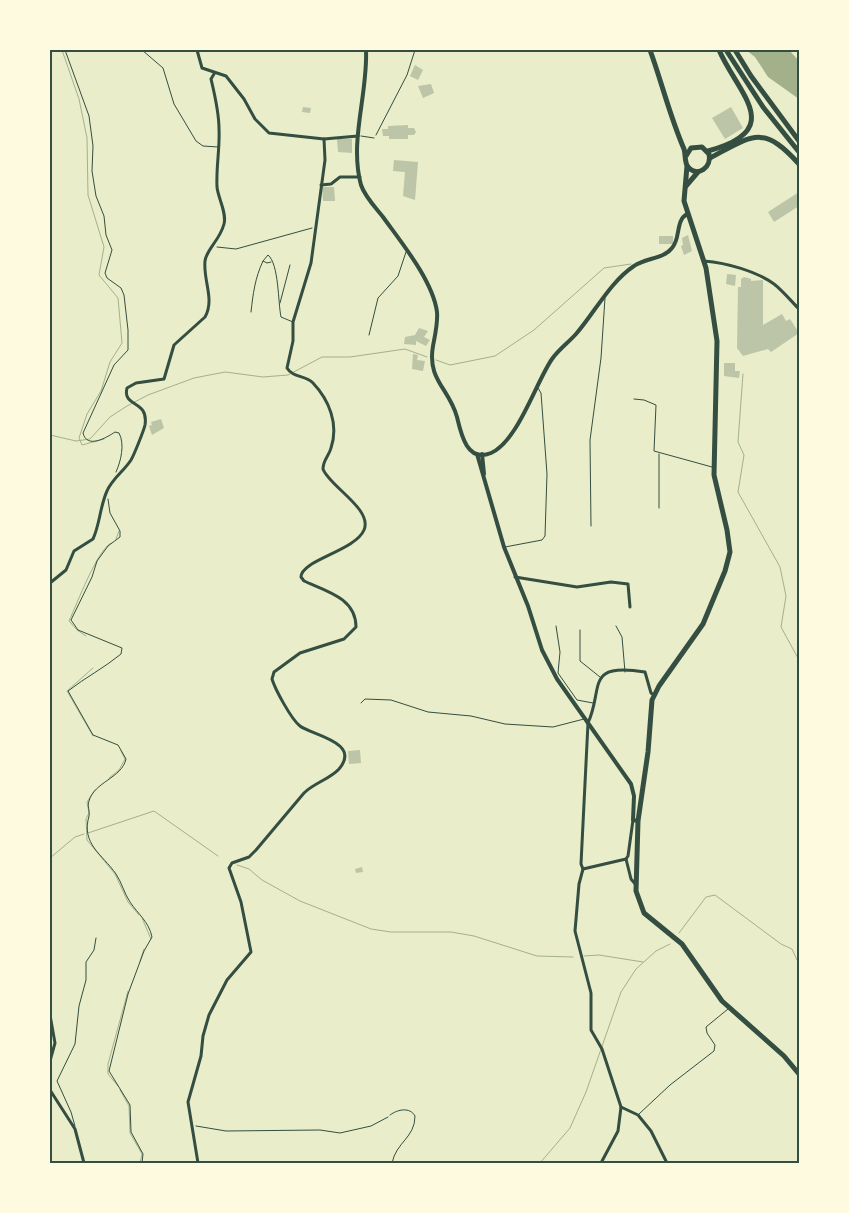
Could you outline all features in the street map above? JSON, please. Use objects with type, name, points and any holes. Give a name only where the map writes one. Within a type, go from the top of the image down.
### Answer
[{"type":"main road","points":[[650,50],[674,127],[686,156],[688,166],[684,201],[704,261],[717,346],[714,482],[730,545],[729,558],[703,624],[654,695],[650,707],[648,752],[636,821],[636,885],[638,899],[644,913],[682,944],[729,1008],[784,1056],[799,1074]]},
{"type":"main road","points":[[726,50],[763,107],[799,152]]},
{"type":"main road","points":[[735,50],[783,121],[799,141]]},
{"type":"main road","points":[[708,151],[734,142],[744,133],[752,119],[751,108],[746,96],[720,53]]},
{"type":"main road","points":[[710,158],[741,142],[758,136],[777,143],[799,164]]},
{"type":"main road","points":[[680,139],[694,147],[702,147],[708,151],[710,158],[706,168],[698,172],[685,186]]},
{"type":"main road","points":[[686,156],[694,147]]},
{"type":"main road","points":[[688,166],[698,172]]},
{"type":"street","points":[[197,50],[202,68],[214,74],[226,76],[244,99],[255,119],[269,132],[324,139],[358,136]]},
{"type":"street","points":[[366,50],[366,74],[358,136],[360,177],[366,195],[423,275],[436,307],[437,318],[432,368],[452,402],[465,445],[480,454],[491,453],[506,439],[538,388],[553,357],[575,335],[604,298],[633,266],[663,255],[676,243],[682,218],[687,214]]},
{"type":"street","points":[[50,582],[66,570],[74,551],[93,539],[106,491],[131,460],[145,426],[145,412],[141,406],[130,402],[126,396],[127,388],[136,383],[164,379],[174,345],[205,317],[210,298],[204,271],[205,256],[219,238],[224,220],[218,189],[217,104],[211,79],[214,74]]},
{"type":"street","points":[[198,1163],[189,1110],[189,1094],[197,1072],[209,1015],[230,975],[251,952],[241,902],[229,868],[235,861],[249,857],[312,785],[337,771],[344,759],[342,750],[336,743],[299,726],[272,679],[277,670],[300,652],[341,641],[354,631],[355,619],[351,607],[333,593],[304,580],[301,574],[306,567],[354,542],[365,527],[364,516],[339,486],[328,479],[323,469],[323,464],[332,448],[333,438],[332,415],[329,406],[311,381],[294,375],[287,368],[293,342],[293,322],[311,263],[325,160],[324,139]]},
{"type":"street","points":[[321,185],[332,184],[340,177],[360,177]]},
{"type":"street","points":[[704,261],[764,277],[775,285],[799,309]]},
{"type":"street","points":[[480,454],[484,477],[504,547],[514,577],[528,606],[542,650],[551,669],[584,719],[631,784],[636,821],[626,859],[631,879],[636,885]]},
{"type":"street","points":[[514,577],[577,587],[611,582],[628,584],[630,607]]},
{"type":"street","points":[[601,1163],[618,1130],[621,1107],[602,1050],[591,1030],[591,993],[577,943],[575,920],[582,869],[588,723],[600,678],[610,672],[647,674],[648,688],[654,695]]},
{"type":"street","points":[[582,869],[626,859]]},
{"type":"street","points":[[50,1015],[55,1043],[50,1061]]},
{"type":"street","points":[[50,1090],[75,1130],[84,1163]]},
{"type":"street","points":[[621,1107],[638,1115],[655,1138],[667,1163]]},
{"type":"lane","points":[[142,50],[163,68],[174,104],[196,141],[203,146],[218,147]]},
{"type":"lane","points":[[376,136],[408,76],[415,50]]},
{"type":"lane","points":[[369,335],[378,298],[398,276],[406,251]]},
{"type":"lane","points":[[251,312],[255,280],[263,261],[268,255],[272,262],[281,317],[293,322]]},
{"type":"lane","points":[[263,261],[267,263],[272,262]]},
{"type":"lane","points":[[280,304],[290,266]]},
{"type":"lane","points":[[591,526],[590,440],[607,300],[604,298]]},
{"type":"lane","points":[[504,547],[542,540],[545,536],[547,474],[541,392],[538,388]]},
{"type":"lane","points":[[634,399],[644,400],[656,406],[653,450],[660,454],[714,467]]},
{"type":"lane","points":[[659,508],[660,454]]},
{"type":"lane","points":[[556,626],[560,652],[558,672],[577,700],[594,703]]},
{"type":"lane","points":[[616,626],[622,637],[625,672]]},
{"type":"lane","points":[[580,630],[580,660],[600,678]]},
{"type":"lane","points":[[360,703],[365,699],[391,700],[428,712],[471,716],[494,722],[523,726],[553,727],[584,719]]},
{"type":"lane","points":[[75,1130],[71,1112],[57,1081],[75,1044],[79,1006],[86,980],[86,962],[94,950],[96,938]]},
{"type":"lane","points":[[638,1115],[670,1085],[714,1051],[715,1045],[707,1033],[706,1027],[729,1008]]},
{"type":"lane","points":[[390,1115],[405,1110],[411,1111],[415,1116],[414,1130],[394,1153],[392,1163]]},
{"type":"path","points":[[65,50],[89,116],[93,146],[92,171],[96,196],[104,216],[106,235],[112,250],[105,273],[107,278],[121,288],[126,305],[128,350],[114,366],[85,427],[84,437],[90,442],[95,442],[115,432],[119,433],[121,452],[114,474]]},
{"type":"path","points":[[358,136],[369,138],[376,136]]},
{"type":"path","points":[[214,246],[236,249],[312,228]]},
{"type":"path","points":[[106,491],[110,513],[120,531],[120,537],[108,546],[97,561],[92,577],[71,620],[78,630],[122,648],[121,654],[107,666],[91,673],[85,680],[68,691],[94,735],[118,745],[126,759],[120,771],[92,794],[88,802],[90,814],[87,820],[88,840],[95,851],[116,874],[130,902],[143,916],[152,937],[144,951],[128,994],[108,1071],[130,1105],[131,1132],[144,1154],[142,1163]]},
{"type":"path","points":[[193,1125],[226,1131],[320,1130],[340,1133],[371,1126],[390,1115]]},
{"type":"shaded area","points":[[746,50],[789,50],[799,61],[799,99],[768,77],[755,57]]},
{"type":"building","points":[[415,65],[423,70],[418,80],[410,76]]},
{"type":"building","points":[[431,84],[434,93],[423,98],[418,86]]},
{"type":"building","points":[[303,107],[311,108],[310,113],[302,112]]},
{"type":"building","points":[[731,107],[743,128],[725,139],[712,118]]},
{"type":"building","points":[[408,125],[408,128],[414,128],[416,132],[414,135],[408,135],[408,139],[389,139],[389,136],[383,136],[382,129],[388,129],[388,126]]},
{"type":"building","points":[[337,139],[352,139],[352,153],[338,152]]},
{"type":"building","points":[[394,160],[418,162],[415,200],[403,196],[405,172],[393,171]]},
{"type":"building","points":[[322,187],[334,187],[335,201],[323,201]]},
{"type":"building","points":[[799,192],[799,206],[774,222],[768,212]]},
{"type":"building","points":[[688,235],[692,251],[684,255],[681,246],[683,245],[682,238]]},
{"type":"building","points":[[659,236],[673,236],[673,244],[659,244]]},
{"type":"building","points":[[727,274],[736,275],[735,286],[726,284]]},
{"type":"building","points":[[744,277],[751,279],[751,281],[763,280],[763,325],[782,314],[786,321],[790,319],[799,333],[771,352],[768,349],[743,356],[737,348],[738,287],[741,287],[741,279]]},
{"type":"building","points":[[419,328],[428,331],[424,337],[430,340],[426,346],[416,341],[416,345],[404,344],[405,337],[415,335]]},
{"type":"building","points":[[413,354],[418,355],[417,360],[425,361],[423,371],[412,369]]},
{"type":"building","points":[[724,363],[735,363],[735,371],[740,371],[739,378],[724,376]]},
{"type":"building","points":[[161,419],[164,428],[152,435],[149,426],[152,425],[151,422]]},
{"type":"building","points":[[360,750],[361,763],[349,764],[348,751]]},
{"type":"building","points":[[362,867],[363,872],[356,873],[355,869]]},
{"type":"waterway","points":[[62,50],[79,99],[87,138],[88,195],[104,247],[99,275],[118,298],[122,343],[110,362],[101,391],[87,414],[79,438],[82,445],[104,439]]},
{"type":"waterway","points":[[436,360],[450,365],[495,356],[534,330],[604,268],[631,264]]},
{"type":"waterway","points":[[50,435],[76,441],[90,439],[110,417],[127,406],[148,395],[194,378],[225,372],[263,377],[288,375],[322,357],[350,357],[405,349],[427,357]]},
{"type":"waterway","points":[[743,374],[738,442],[744,455],[738,492],[780,567],[786,596],[781,627],[799,660]]},
{"type":"waterway","points":[[116,539],[119,531]]},
{"type":"waterway","points":[[86,636],[69,621],[94,566],[111,543]]},
{"type":"waterway","points":[[93,668],[67,691],[93,736]]},
{"type":"waterway","points":[[109,778],[119,770],[125,759],[121,751]]},
{"type":"waterway","points":[[95,790],[87,802],[89,813],[86,819],[87,840],[115,874],[128,902],[139,915]]},
{"type":"waterway","points":[[88,833],[154,811],[218,856]]},
{"type":"waterway","points":[[50,858],[75,837],[84,834]]},
{"type":"waterway","points":[[237,865],[249,869],[262,880],[300,901],[371,929],[391,932],[451,932],[474,936],[537,956],[573,957]]},
{"type":"waterway","points":[[679,933],[706,897],[715,895],[781,944],[792,949],[797,960],[799,960]]},
{"type":"waterway","points":[[142,918],[151,939]]},
{"type":"waterway","points":[[540,1163],[570,1128],[586,1092],[621,992],[636,969],[656,951],[670,944]]},
{"type":"waterway","points":[[140,961],[144,949]]},
{"type":"waterway","points":[[584,956],[599,955],[643,962]]},
{"type":"waterway","points":[[118,1086],[108,1074],[108,1064],[128,991]]},
{"type":"waterway","points":[[120,1090],[129,1106],[130,1133],[142,1154],[140,1163]]}]
